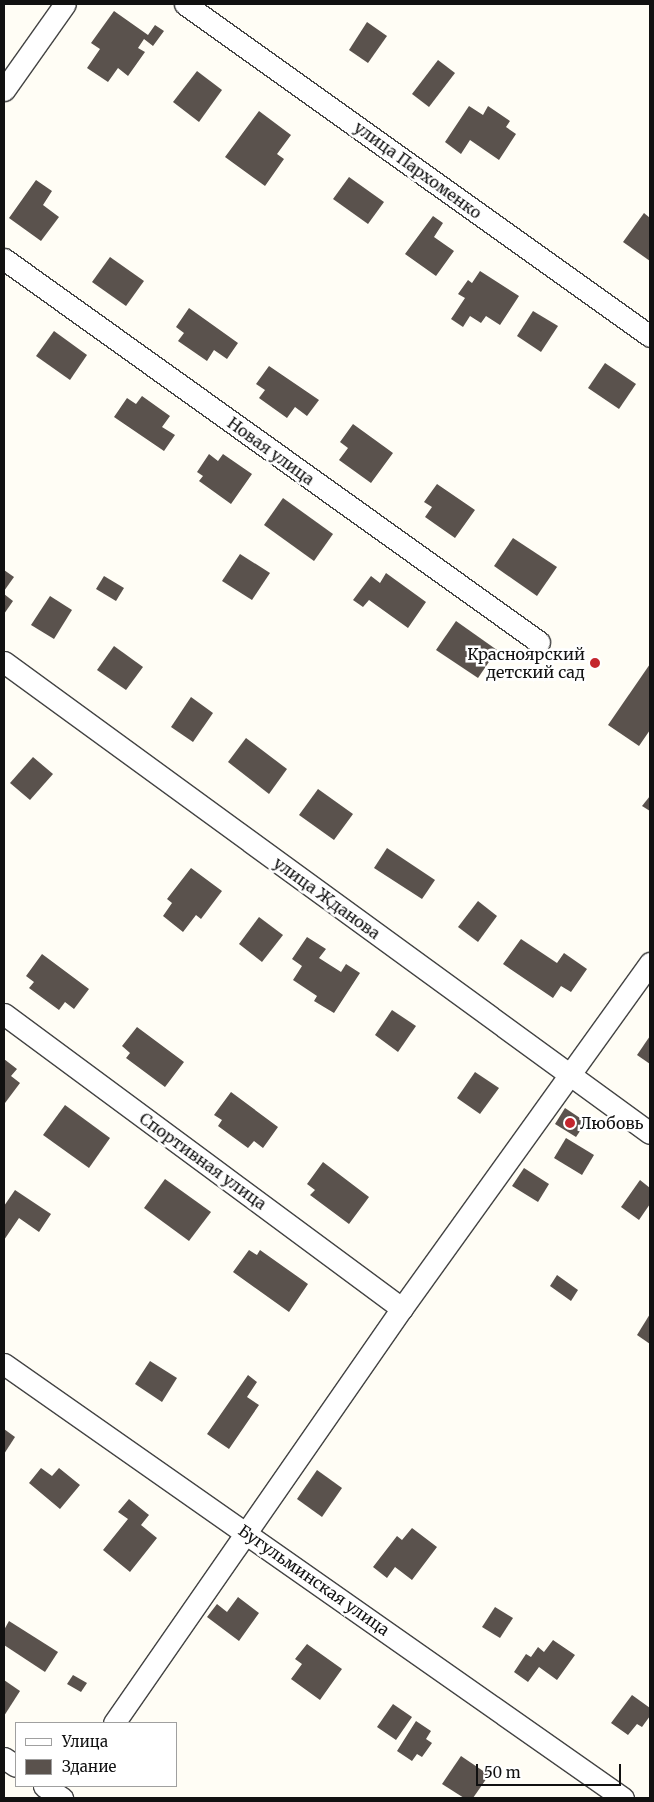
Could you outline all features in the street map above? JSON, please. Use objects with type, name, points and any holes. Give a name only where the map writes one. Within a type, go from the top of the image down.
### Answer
[{"type":"street","points":[[4,90],[63,4]]},
{"type":"street","name":"улица Пархоменко","points":[[185,4],[650,336]]},
{"type":"street","name":"Новая улица","points":[[4,259],[539,642]]},
{"type":"street","name":"улица Жданова","points":[[4,662],[650,1133]]},
{"type":"street","points":[[115,1722],[248,1533],[402,1308],[650,963]]},
{"type":"street","name":"Спортивная улица","points":[[4,1014],[402,1308]]},
{"type":"street","name":"Бугульминская улица","points":[[4,1364],[248,1533],[622,1798]]},
{"type":"street","points":[[4,1758],[15,1765]]},
{"type":"street","points":[[45,1787],[61,1798],[69,1787]]},
{"type":"building","points":[[114,11],[148,35],[155,25],[164,31],[153,46],[144,39],[138,48],[145,52],[128,76],[118,68],[108,82],[87,68],[100,49],[91,43]]},
{"type":"building","points":[[367,22],[387,36],[368,63],[349,50]]},
{"type":"building","points":[[438,60],[455,73],[429,107],[412,94]]},
{"type":"building","points":[[197,71],[222,90],[199,122],[173,102]]},
{"type":"building","points":[[469,106],[483,115],[488,106],[510,121],[506,127],[516,134],[499,160],[470,140],[461,154],[445,142]]},
{"type":"building","points":[[259,111],[291,135],[277,154],[284,159],[265,186],[225,157]]},
{"type":"building","points":[[349,177],[384,202],[368,224],[333,199]]},
{"type":"building","points":[[36,180],[52,191],[43,205],[59,217],[41,241],[9,218]]},
{"type":"building","points":[[644,213],[650,218],[650,261],[623,242]]},
{"type":"building","points":[[433,216],[443,223],[434,237],[454,251],[436,276],[405,254]]},
{"type":"building","points":[[110,257],[144,281],[126,306],[92,282]]},
{"type":"building","points":[[480,271],[519,296],[500,325],[486,316],[481,323],[470,316],[463,327],[451,319],[465,298],[458,294],[468,280],[472,283]]},
{"type":"building","points":[[189,308],[238,343],[227,359],[214,350],[207,361],[178,341],[184,333],[176,327]]},
{"type":"building","points":[[533,311],[558,326],[541,352],[517,336]]},
{"type":"building","points":[[54,331],[87,355],[70,380],[36,356]]},
{"type":"building","points":[[605,363],[636,384],[619,409],[588,388]]},
{"type":"building","points":[[269,366],[319,400],[307,416],[295,407],[287,418],[259,398],[265,390],[256,384]]},
{"type":"building","points":[[142,396],[170,416],[162,427],[175,435],[164,451],[114,417],[127,398],[136,404]]},
{"type":"building","points":[[353,424],[393,453],[371,483],[339,460],[348,448],[340,442]]},
{"type":"building","points":[[209,454],[218,461],[223,454],[252,474],[231,504],[199,481],[203,476],[197,472]]},
{"type":"building","points":[[437,484],[475,510],[455,538],[425,517],[432,507],[424,502]]},
{"type":"building","points":[[283,498],[333,534],[314,561],[264,525]]},
{"type":"building","points":[[513,538],[557,567],[537,596],[494,566]]},
{"type":"building","points":[[240,554],[270,573],[252,600],[222,581]]},
{"type":"building","points":[[4,570],[14,577],[4,591]]},
{"type":"building","points":[[386,573],[426,602],[408,628],[369,600],[363,607],[353,600],[371,576],[380,583]]},
{"type":"building","points":[[104,576],[124,588],[116,601],[96,589]]},
{"type":"building","points":[[4,594],[13,601],[4,614]]},
{"type":"building","points":[[50,596],[72,610],[54,639],[31,625]]},
{"type":"building","points":[[456,621],[497,650],[478,678],[436,650]]},
{"type":"building","points":[[114,646],[143,667],[126,690],[97,670]]},
{"type":"building","points":[[650,664],[650,730],[639,746],[608,725]]},
{"type":"building","points":[[191,697],[213,713],[193,742],[171,727]]},
{"type":"building","points":[[246,738],[287,769],[269,794],[228,762]]},
{"type":"building","points":[[33,757],[53,774],[30,800],[10,783]]},
{"type":"building","points":[[318,789],[353,814],[334,840],[299,815]]},
{"type":"building","points":[[650,796],[650,811],[642,806]]},
{"type":"building","points":[[387,848],[435,880],[422,899],[374,868]]},
{"type":"building","points":[[191,868],[222,891],[201,919],[196,915],[183,932],[163,916],[172,903],[167,899]]},
{"type":"building","points":[[478,901],[497,916],[478,942],[458,927]]},
{"type":"building","points":[[259,917],[283,935],[262,962],[239,944]]},
{"type":"building","points":[[307,937],[326,949],[319,958],[341,972],[346,964],[360,973],[334,1013],[314,1001],[317,996],[293,980],[302,966],[292,959]]},
{"type":"building","points":[[521,939],[557,963],[564,953],[587,969],[571,992],[561,986],[553,998],[503,964]]},
{"type":"building","points":[[42,954],[89,989],[74,1009],[65,1002],[59,1010],[29,988],[34,982],[26,976]]},
{"type":"building","points":[[392,1010],[416,1026],[398,1052],[375,1035]]},
{"type":"building","points":[[137,1027],[184,1062],[165,1087],[126,1058],[130,1053],[122,1046]]},
{"type":"building","points":[[650,1036],[650,1064],[637,1055]]},
{"type":"building","points":[[4,1059],[17,1069],[11,1076],[20,1083],[5,1103]]},
{"type":"building","points":[[475,1072],[499,1088],[480,1114],[457,1098]]},
{"type":"building","points":[[231,1092],[278,1127],[263,1148],[254,1141],[248,1148],[218,1126],[222,1120],[214,1115]]},
{"type":"building","points":[[65,1105],[110,1138],[89,1168],[43,1135]]},
{"type":"building","name":"Любовь","points":[[565,1108],[586,1122],[576,1137],[555,1124]]},
{"type":"building","points":[[566,1138],[594,1155],[582,1175],[554,1158]]},
{"type":"building","points":[[323,1162],[369,1197],[349,1224],[310,1195],[315,1190],[307,1184]]},
{"type":"building","points":[[524,1168],[549,1184],[538,1202],[512,1186]]},
{"type":"building","points":[[165,1179],[211,1212],[189,1241],[144,1208]]},
{"type":"building","points":[[640,1180],[650,1188],[650,1204],[639,1220],[621,1207]]},
{"type":"building","points":[[15,1190],[51,1214],[39,1232],[19,1218],[4,1240],[4,1206]]},
{"type":"building","points":[[249,1250],[257,1255],[260,1250],[308,1284],[289,1312],[233,1272]]},
{"type":"building","points":[[557,1275],[578,1290],[571,1301],[550,1286]]},
{"type":"building","points":[[650,1314],[650,1344],[637,1335]]},
{"type":"building","points":[[150,1361],[177,1378],[162,1402],[135,1384]]},
{"type":"building","points":[[248,1375],[257,1382],[247,1397],[259,1405],[229,1449],[207,1434]]},
{"type":"building","points":[[4,1429],[15,1437],[4,1454]]},
{"type":"building","points":[[41,1468],[52,1476],[59,1468],[80,1485],[60,1509],[29,1483]]},
{"type":"building","points":[[317,1470],[342,1488],[322,1517],[297,1499]]},
{"type":"building","points":[[129,1499],[149,1515],[141,1525],[157,1538],[130,1572],[103,1550],[128,1519],[118,1512]]},
{"type":"building","points":[[412,1528],[437,1547],[412,1580],[395,1567],[387,1578],[373,1567],[397,1536],[402,1540]]},
{"type":"building","points":[[238,1597],[259,1613],[239,1641],[207,1617],[217,1604],[227,1612]]},
{"type":"building","points":[[495,1607],[513,1618],[500,1638],[482,1627]]},
{"type":"building","points":[[9,1621],[58,1652],[45,1672],[4,1645],[4,1630]]},
{"type":"building","points":[[553,1640],[575,1655],[557,1680],[539,1667],[528,1682],[514,1672],[526,1654],[531,1657],[538,1647],[544,1652]]},
{"type":"building","points":[[307,1644],[342,1669],[320,1700],[291,1679],[302,1664],[295,1659]]},
{"type":"building","points":[[73,1675],[87,1683],[81,1692],[67,1684]]},
{"type":"building","points":[[4,1680],[20,1691],[4,1716]]},
{"type":"building","points":[[632,1695],[650,1708],[650,1716],[642,1727],[637,1724],[628,1735],[611,1723]]},
{"type":"building","points":[[393,1704],[412,1717],[396,1740],[377,1727]]},
{"type":"building","points":[[416,1721],[431,1731],[426,1739],[432,1743],[422,1757],[417,1754],[412,1761],[397,1751]]},
{"type":"building","points":[[461,1756],[489,1775],[473,1798],[464,1798],[442,1784]]},
{"type":"place","name":"Красноярский детский сад","points":[[595,663]]},
{"type":"place","name":"Любовь","points":[[570,1123]]}]
